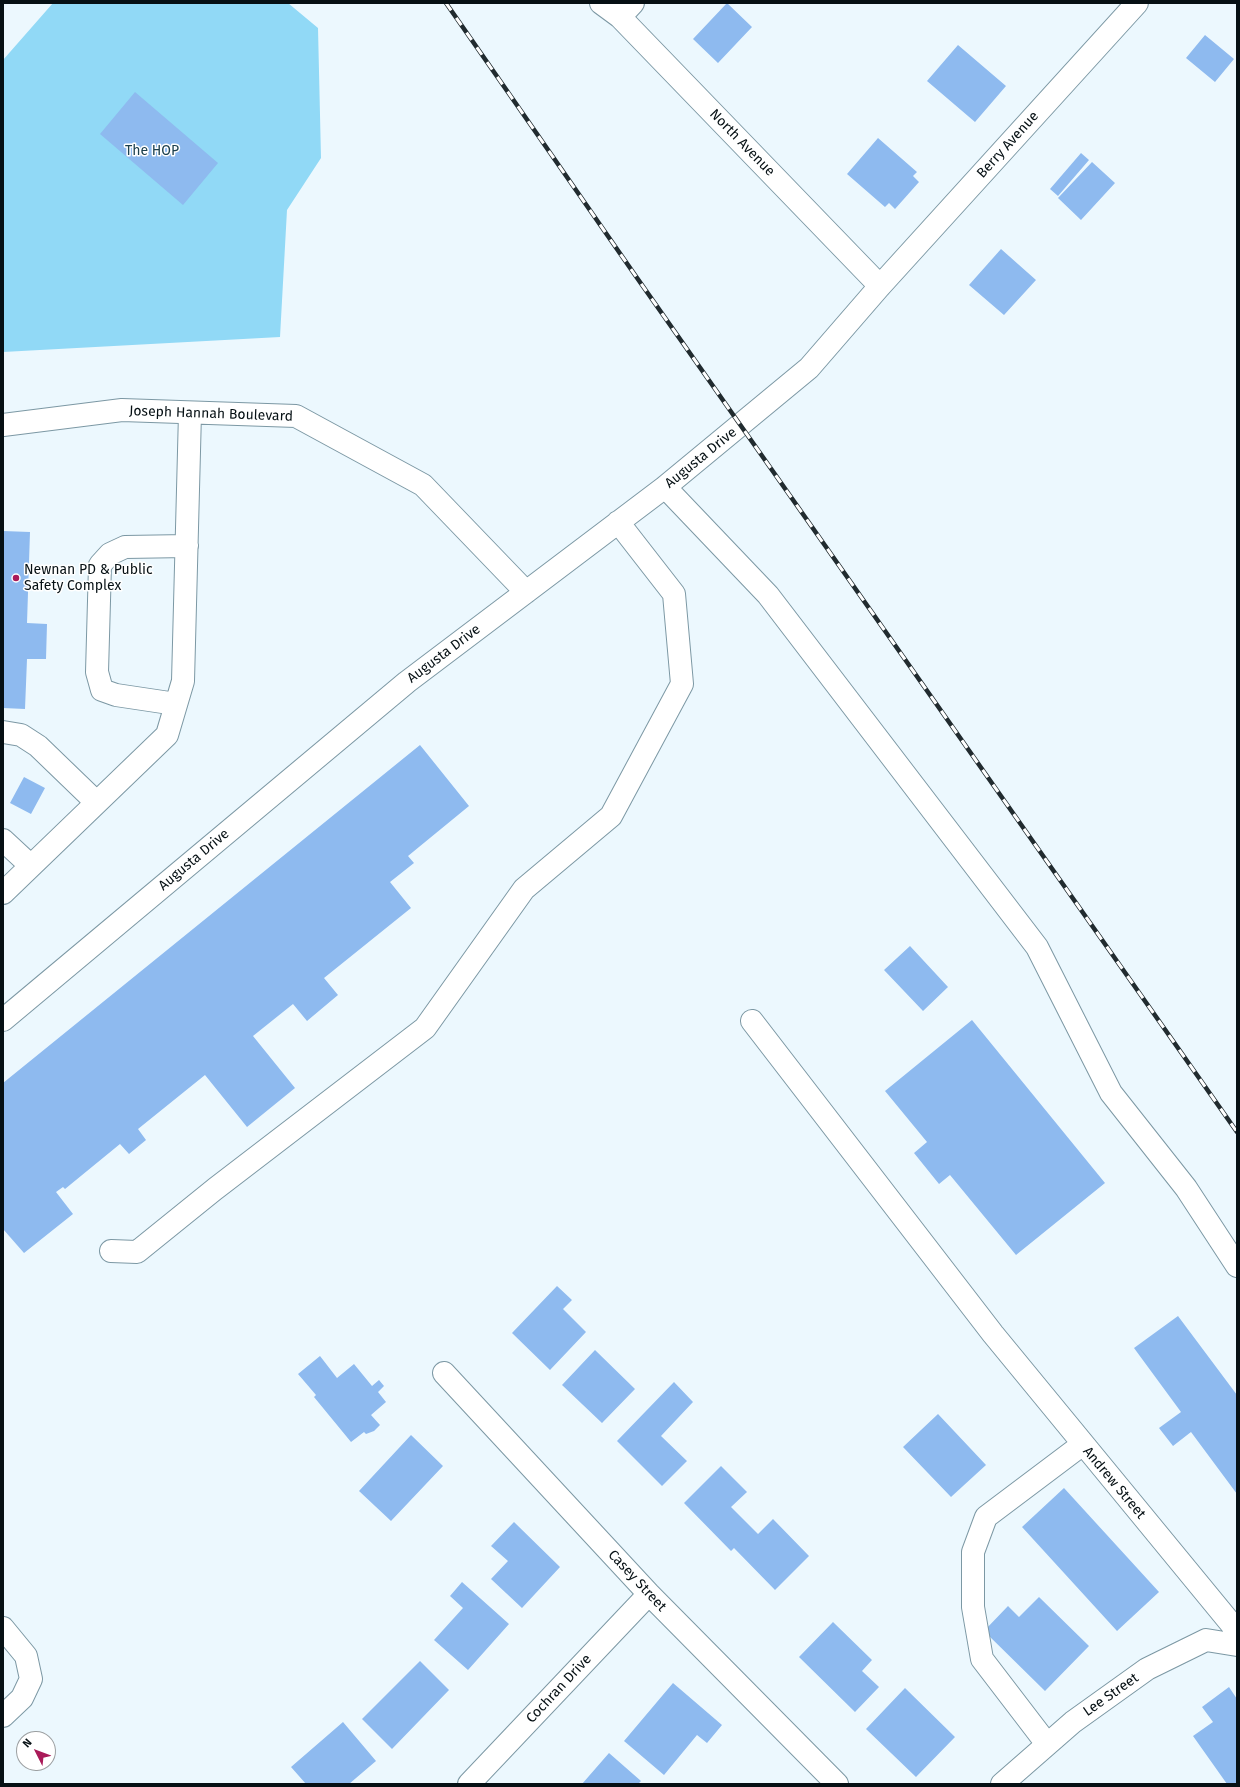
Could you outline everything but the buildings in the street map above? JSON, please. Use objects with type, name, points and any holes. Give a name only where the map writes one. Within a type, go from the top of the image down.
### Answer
[{"type":"street","name":"North Avenue","points":[[602,3],[626,10],[880,286]]},
{"type":"street","name":"Berry Avenue","points":[[880,286],[1137,3]]},
{"type":"street","name":"Augusta Drive","points":[[3,1020],[406,682],[665,487],[809,368],[880,286]]},
{"type":"street","name":"Joseph Hannah Boulevard","points":[[3,425],[122,410],[296,416],[423,485],[526,592]]},
{"type":"street","points":[[3,893],[167,735],[183,681],[190,413]]},
{"type":"street","points":[[665,487],[768,595],[1037,947],[1111,1093],[1186,1188],[1237,1266]]},
{"type":"street","points":[[111,1251],[137,1252],[215,1189],[425,1028],[524,889],[611,816],[682,684],[674,594],[618,522]]},
{"type":"street","points":[[176,704],[116,695],[102,690],[97,672],[100,565],[110,554],[125,547],[187,546]]},
{"type":"street","points":[[3,732],[21,735],[38,746],[96,802]]},
{"type":"street","points":[[3,840],[31,866]]},
{"type":"street","name":"Andrew Street","points":[[752,1021],[993,1334],[1237,1631]]},
{"type":"street","name":"Casey Street","points":[[444,1373],[648,1594],[837,1784]]},
{"type":"street","points":[[1047,1744],[982,1659],[973,1607],[973,1552],[986,1517],[1083,1444]]},
{"type":"street","name":"Cochran Drive","points":[[469,1784],[648,1594]]},
{"type":"street","points":[[3,1628],[26,1656],[31,1679],[22,1698],[3,1716]]},
{"type":"street","name":"Lee Street","points":[[1002,1784],[1073,1722],[1147,1669],[1206,1640],[1237,1645]]},
{"type":"green space","name":"The HOP","points":[[53,3],[288,3],[318,28],[321,158],[287,210],[280,337],[3,352],[3,60]]},
{"type":"railway","points":[[446,3],[635,275],[1237,1132]]},
{"type":"place","name":"Newnan PD & Public Safety Complex","points":[[16,578]]}]
